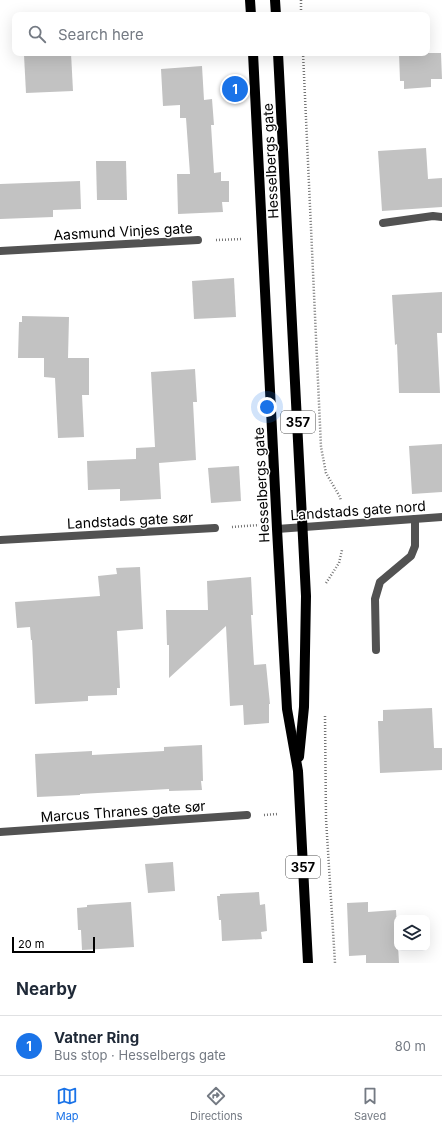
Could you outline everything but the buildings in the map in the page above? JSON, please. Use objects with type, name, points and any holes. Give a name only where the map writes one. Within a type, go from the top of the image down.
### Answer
[{"type":"main road","points":[[250,0],[251,12]]},
{"type":"main road","points":[[275,0],[276,12]]},
{"type":"main road","name":"Hesselbergs gate","points":[[253,56],[287,709],[298,771],[308,963]]},
{"type":"main road","name":"Hesselbergs gate","points":[[278,56],[306,596],[304,699],[298,771]]},
{"type":"street","points":[[383,223],[433,216],[442,217]]},
{"type":"street","name":"Aasmund Vinjes gate","points":[[0,251],[198,240]]},
{"type":"street","name":"Landstads gate nord","points":[[277,529],[442,517]]},
{"type":"street","points":[[376,650],[375,599],[380,582],[411,556],[415,546],[415,519]]},
{"type":"street","name":"Landstads gate sør","points":[[0,540],[215,528]]},
{"type":"street","name":"Marcus Thranes gate sør","points":[[0,832],[247,815]]},
{"type":"path","points":[[301,0],[301,12]]},
{"type":"path","points":[[303,56],[321,448],[326,473],[340,496],[340,501]]},
{"type":"path","name":"Aasmund Vinjes gate","points":[[198,240],[248,239]]},
{"type":"path","points":[[215,528],[262,525]]},
{"type":"path","points":[[324,589],[326,583],[339,563],[342,550]]},
{"type":"path","points":[[324,710],[326,819],[335,963]]},
{"type":"place","name":"Vatner Ring","points":[[235,89]]}]
